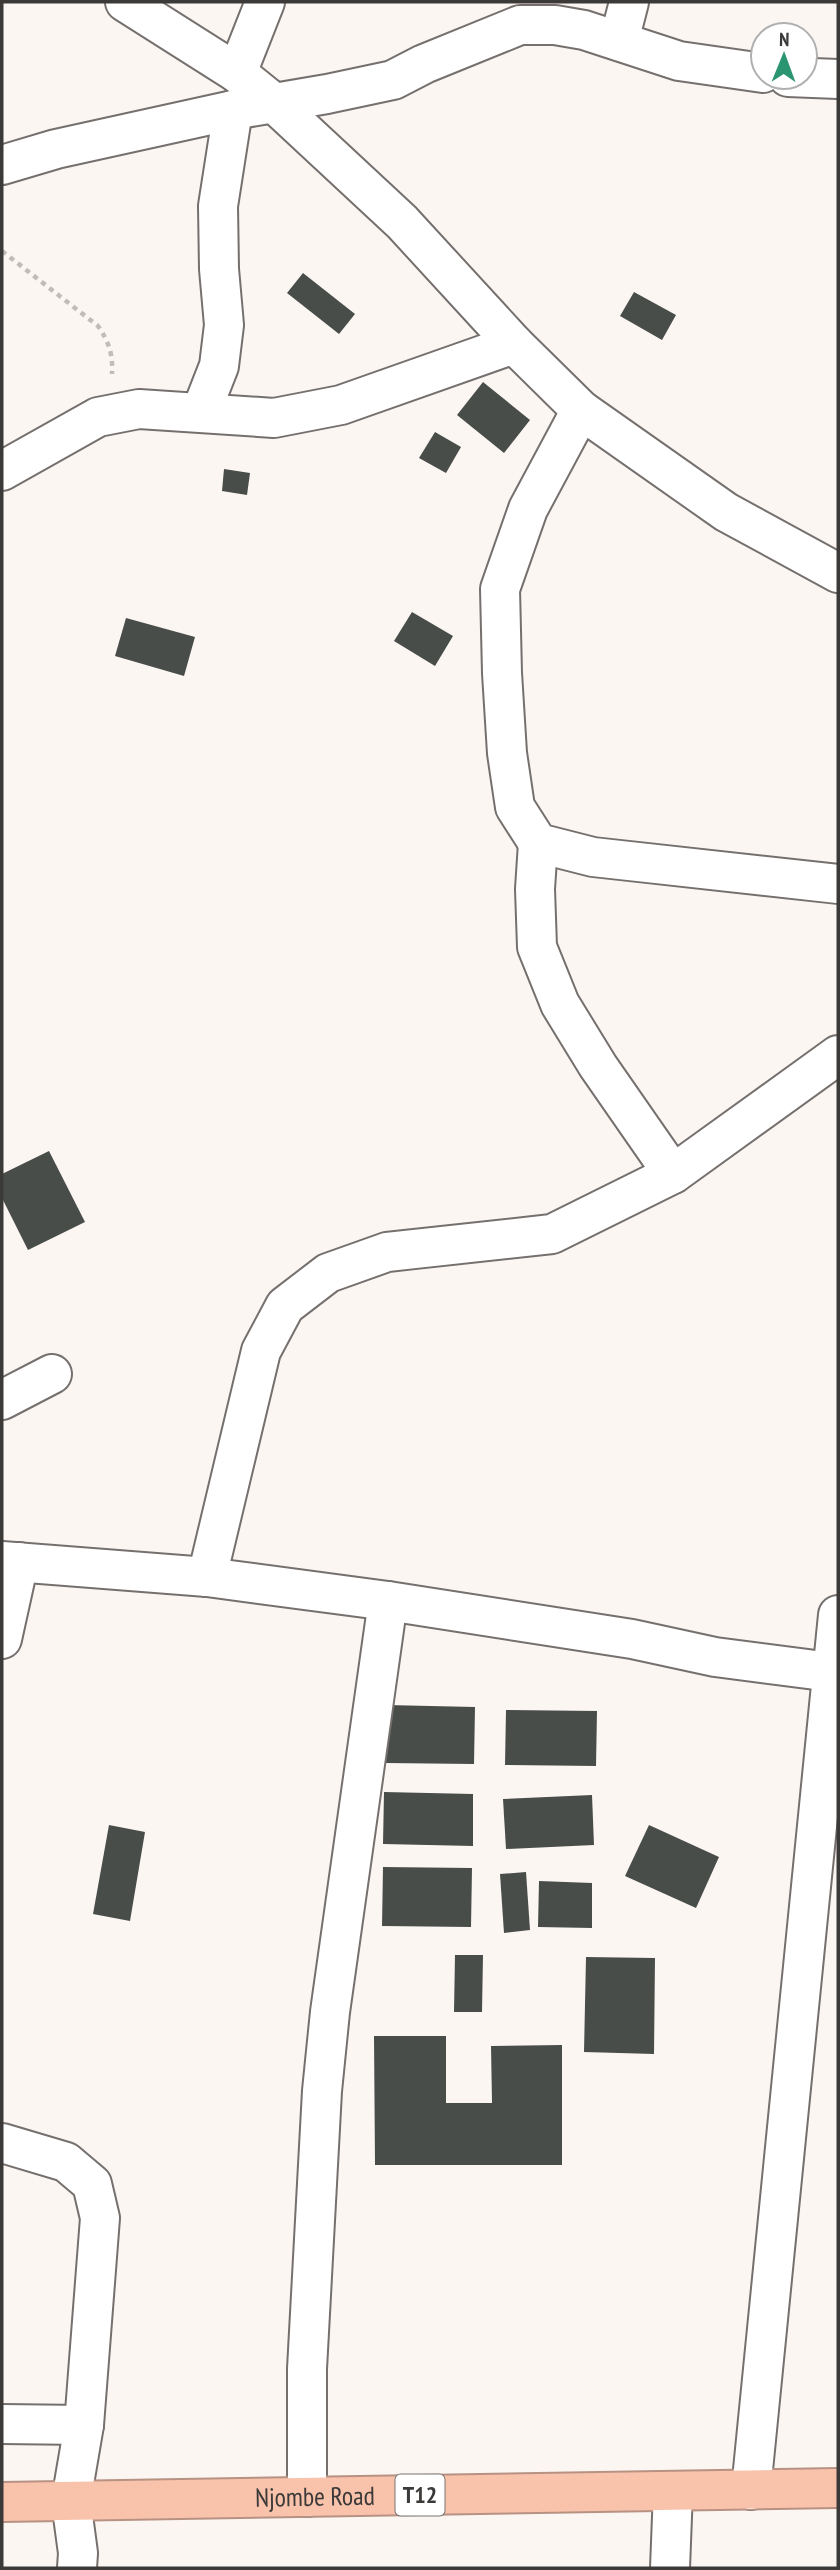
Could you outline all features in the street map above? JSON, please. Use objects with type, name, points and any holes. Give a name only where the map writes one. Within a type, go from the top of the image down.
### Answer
[{"type":"highway","name":"Njombe Road","points":[[2,2502],[838,2488]]},
{"type":"street","points":[[125,2],[235,91],[273,102],[393,80],[424,64],[520,25],[555,2]]},
{"type":"street","points":[[201,412],[219,366],[224,325],[219,269],[218,206],[235,91],[265,2]]},
{"type":"street","points":[[619,41],[629,2]]},
{"type":"street","points":[[520,25],[555,25],[619,41],[679,61],[749,72]]},
{"type":"street","points":[[819,78],[838,79]]},
{"type":"street","points":[[2,165],[235,91]]},
{"type":"street","points":[[273,102],[402,222],[514,344],[581,410],[726,512],[838,573]]},
{"type":"street","points":[[2,471],[98,417],[139,409],[274,418],[341,405],[514,344]]},
{"type":"street","points":[[581,410],[528,509],[500,589],[507,753],[515,807],[538,843],[535,889],[537,947],[560,1004],[598,1066],[673,1174]]},
{"type":"street","points":[[538,843],[593,857],[838,884]]},
{"type":"street","points":[[206,1577],[261,1350],[285,1306],[328,1273],[387,1252],[552,1234],[673,1174],[838,1055]]},
{"type":"street","points":[[2,1401],[52,1374]]},
{"type":"street","points":[[2,1639],[10,1561],[206,1577],[388,1601],[632,1639],[715,1657],[831,1672]]},
{"type":"street","points":[[307,2497],[307,2369],[322,2091],[330,2012],[388,1601]]},
{"type":"street","points":[[751,2490],[838,1615]]},
{"type":"street","points":[[2,2143],[66,2162],[92,2184],[100,2218],[84,2425],[71,2501],[78,2553],[77,2568]]},
{"type":"street","points":[[2,2424],[84,2425]]},
{"type":"street","points":[[670,2568],[673,2491]]},
{"type":"path","points":[[2,251],[86,315],[109,342],[112,372],[98,417]]},
{"type":"building","points":[[303,273],[355,314],[339,334],[287,293]]},
{"type":"building","points":[[634,292],[676,315],[662,340],[620,316]]},
{"type":"building","points":[[483,382],[530,420],[504,453],[457,415]]},
{"type":"building","points":[[435,432],[461,447],[446,473],[419,458]]},
{"type":"building","points":[[224,469],[250,473],[247,495],[222,491]]},
{"type":"building","points":[[412,612],[453,636],[435,666],[394,641]]},
{"type":"building","points":[[126,618],[195,637],[184,676],[115,656]]},
{"type":"building","points":[[49,1151],[85,1222],[28,1250],[2,1198],[2,1174]]},
{"type":"building","points":[[386,1705],[475,1707],[474,1764],[385,1763]]},
{"type":"building","points":[[506,1710],[597,1711],[596,1766],[505,1765]]},
{"type":"building","points":[[384,1792],[473,1794],[473,1846],[383,1844]]},
{"type":"building","points":[[592,1795],[594,1845],[506,1849],[503,1799]]},
{"type":"building","points":[[109,1825],[145,1832],[130,1921],[93,1914]]},
{"type":"building","points":[[649,1825],[719,1857],[696,1908],[625,1876]]},
{"type":"building","points":[[383,1867],[472,1868],[471,1927],[382,1926]]},
{"type":"building","points":[[526,1872],[530,1930],[504,1933],[500,1874]]},
{"type":"building","points":[[539,1881],[592,1883],[592,1928],[538,1927]]},
{"type":"building","points":[[455,1955],[483,1955],[482,2012],[454,2012]]},
{"type":"building","points":[[586,1957],[655,1958],[654,2054],[584,2052]]},
{"type":"building","points":[[374,2036],[446,2036],[446,2103],[492,2103],[491,2046],[562,2045],[562,2165],[375,2165]]}]
